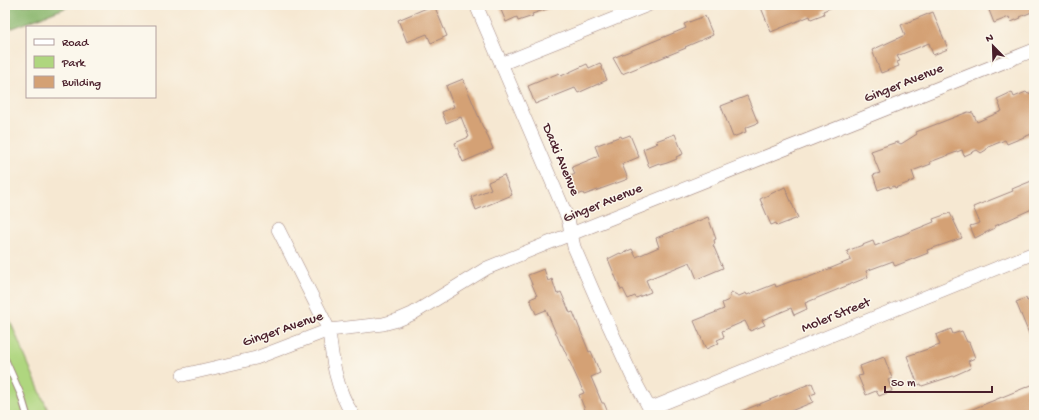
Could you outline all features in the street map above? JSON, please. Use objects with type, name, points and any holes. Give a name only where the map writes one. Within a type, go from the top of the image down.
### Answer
[{"type":"street","name":"Dacki Avenue","points":[[476,5],[568,219],[574,247],[632,376],[651,412]]},
{"type":"street","points":[[501,64],[648,5]]},
{"type":"street","name":"Ginger Avenue","points":[[183,376],[256,358],[329,330],[383,324],[398,320],[412,314],[486,268],[1034,50]]},
{"type":"street","points":[[278,229],[329,330],[339,390],[346,406],[353,415]]},
{"type":"street","name":"Moler Street","points":[[651,412],[1034,253]]},
{"type":"lane","points":[[5,359],[21,395],[27,415]]},
{"type":"green space","points":[[5,5],[73,5],[5,31]]},
{"type":"green space","points":[[5,309],[50,415],[5,415]]},
{"type":"building","points":[[434,5],[447,36],[431,43],[427,34],[407,42],[398,20]]},
{"type":"building","points":[[499,5],[553,5],[553,7],[532,14],[533,16],[518,21],[517,17],[506,22]]},
{"type":"building","points":[[760,5],[837,5],[823,11],[824,14],[811,19],[810,16],[771,32]]},
{"type":"building","points":[[987,5],[1034,5],[1034,11],[1011,22],[1009,17],[994,23]]},
{"type":"building","points":[[933,12],[948,49],[933,55],[929,43],[897,56],[900,61],[897,62],[899,66],[881,73],[872,50],[905,35],[901,25]]},
{"type":"building","points":[[705,16],[713,35],[685,47],[686,48],[622,74],[613,58],[686,28],[684,24]]},
{"type":"building","points":[[600,63],[607,80],[578,93],[575,88],[535,104],[528,86],[559,73],[561,76],[587,64],[589,68]]},
{"type":"building","points":[[463,79],[493,149],[463,162],[455,143],[469,137],[461,117],[446,123],[442,112],[454,107],[446,86]]},
{"type":"building","points":[[1034,91],[1034,133],[1007,144],[1005,140],[988,147],[981,153],[977,150],[964,156],[962,150],[930,162],[931,164],[912,171],[915,180],[895,188],[894,186],[890,188],[889,186],[878,190],[873,175],[880,173],[871,151],[897,142],[901,144],[917,134],[916,132],[968,112],[973,113],[977,122],[1002,111],[997,99],[1012,92],[1014,97],[1026,92],[1028,94]]},
{"type":"building","points":[[747,96],[758,123],[745,128],[746,132],[733,137],[721,106]]},
{"type":"building","points":[[675,134],[683,154],[676,157],[677,159],[667,163],[660,165],[659,163],[649,167],[643,149],[658,143],[656,141]]},
{"type":"building","points":[[630,135],[639,157],[622,164],[628,179],[584,195],[583,193],[575,196],[567,178],[575,174],[572,167],[599,156],[595,146],[621,136],[622,138]]},
{"type":"building","points":[[504,175],[512,195],[476,210],[471,197],[491,189],[488,182]]},
{"type":"building","points":[[1034,180],[1034,208],[995,226],[995,228],[975,238],[970,226],[980,223],[973,207],[1013,191],[1012,189]]},
{"type":"building","points":[[785,187],[798,218],[777,226],[776,223],[771,225],[760,199]]},
{"type":"building","points":[[950,213],[962,238],[927,250],[928,253],[895,266],[893,261],[866,271],[868,277],[805,303],[807,309],[794,315],[791,308],[762,320],[765,325],[750,331],[745,321],[722,331],[724,337],[717,340],[719,343],[706,349],[694,321],[724,309],[722,303],[729,300],[731,292],[739,296],[746,293],[747,295],[775,284],[776,287],[792,281],[807,278],[851,260],[847,251],[873,241],[875,246],[934,222],[933,219]]},
{"type":"building","points":[[708,217],[716,239],[714,240],[715,244],[713,245],[723,268],[697,279],[690,262],[646,280],[651,292],[636,298],[635,296],[628,299],[623,289],[621,290],[608,259],[632,249],[636,257],[659,247],[656,238]]},
{"type":"building","points":[[544,269],[548,281],[552,279],[557,294],[561,292],[570,313],[573,312],[589,352],[591,351],[600,373],[591,377],[609,415],[587,415],[579,395],[584,393],[546,310],[536,314],[530,299],[537,296],[528,275]]},
{"type":"building","points":[[1026,298],[1027,301],[1034,298],[1034,346],[1016,302]]},
{"type":"building","points":[[951,329],[953,334],[962,331],[967,342],[969,342],[975,358],[968,361],[971,368],[953,376],[922,386],[921,384],[918,385],[907,356],[940,345],[936,335]]},
{"type":"building","points":[[884,357],[892,378],[888,380],[892,391],[879,396],[876,391],[866,395],[858,376],[863,375],[860,366]]},
{"type":"building","points":[[812,383],[816,393],[810,395],[813,402],[781,415],[732,415]]},
{"type":"building","points":[[1034,384],[1034,415],[958,415],[1002,397]]}]
